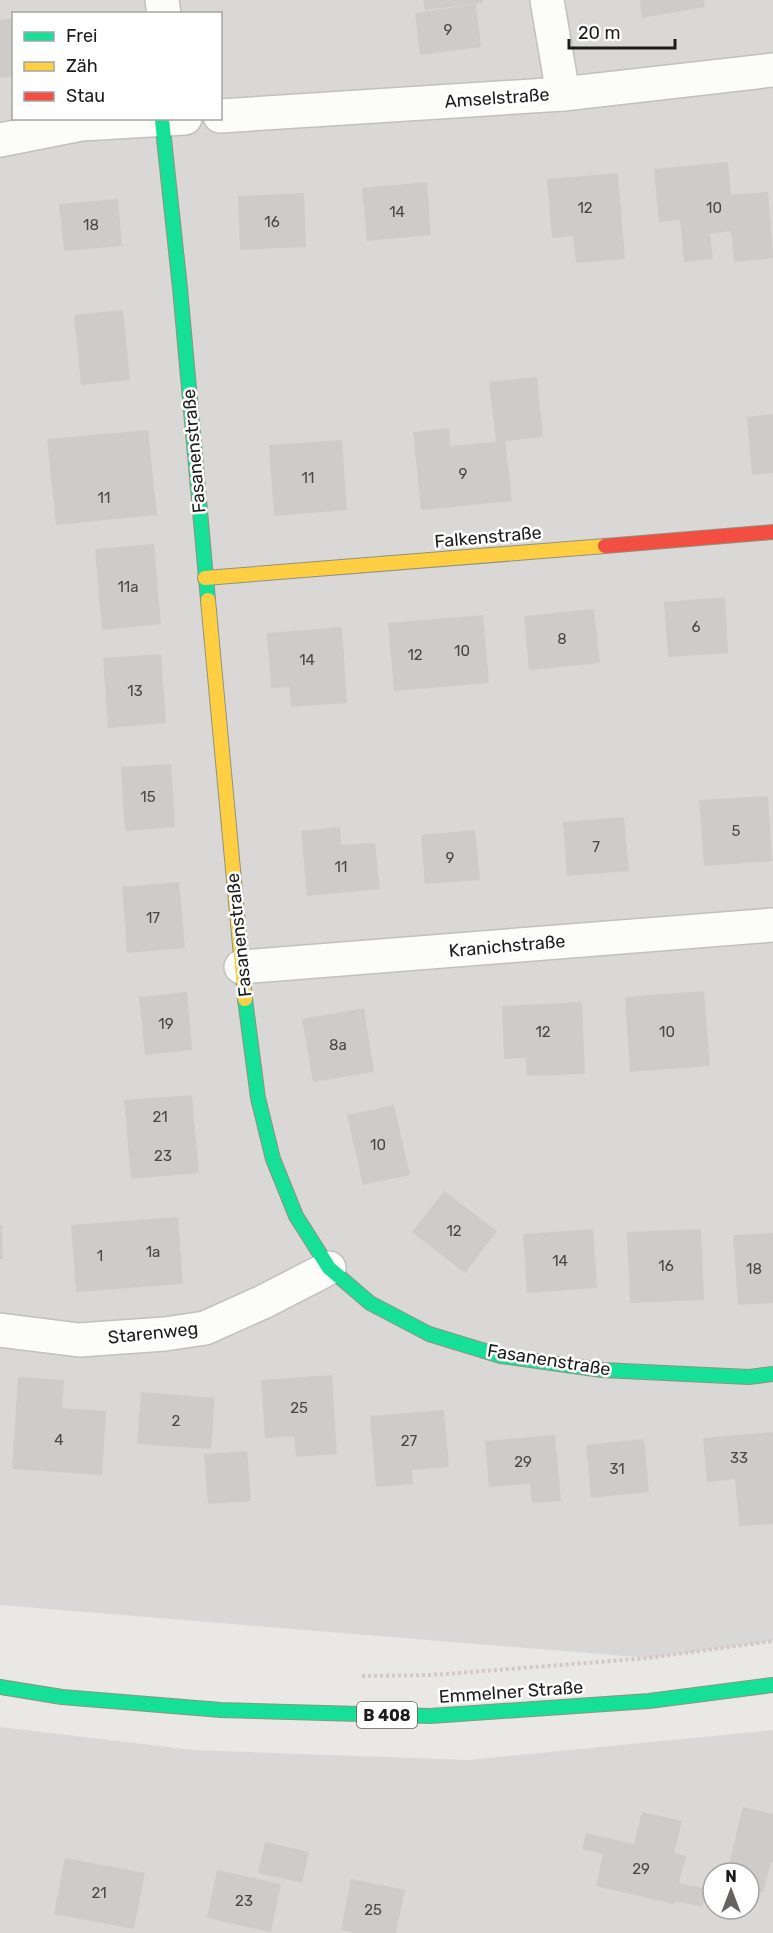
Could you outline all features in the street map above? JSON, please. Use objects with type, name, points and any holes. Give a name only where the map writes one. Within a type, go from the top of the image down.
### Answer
[{"type":"street","points":[[546,0],[563,94]]},
{"type":"street","name":"Amselstraße","points":[[222,116],[563,94],[773,70]]},
{"type":"street","points":[[0,140],[81,124],[157,120]]},
{"type":"street","name":"Fasanenstraße","points":[[176,120],[180,288],[241,968],[258,1098],[273,1159],[296,1216],[329,1268],[370,1303],[429,1334],[501,1356],[602,1370],[749,1377],[773,1374]]},
{"type":"street","name":"Falkenstraße","points":[[205,578],[773,532]]},
{"type":"street","name":"Kranichstraße","points":[[241,968],[773,925]]},
{"type":"street","name":"Starenweg","points":[[0,1330],[79,1340],[165,1334],[205,1328],[263,1302],[329,1268]]},
{"type":"street","name":"Emmelner Straße","points":[[0,1687],[62,1697],[221,1710],[430,1716],[649,1701],[773,1685]]},
{"type":"path","points":[[362,1676],[432,1675],[649,1658],[773,1641]]},
{"type":"shaded area","points":[[0,0],[773,0],[773,1641],[649,1658],[0,1605]]},
{"type":"shaded area","points":[[0,1727],[193,1750],[468,1760],[773,1730],[773,1933],[0,1933]]},
{"type":"building","points":[[423,0],[482,0],[483,3],[425,10]]},
{"type":"building","points":[[640,0],[704,0],[705,7],[642,18]]},
{"type":"building","points":[[476,4],[481,47],[420,55],[415,13]]},
{"type":"building","points":[[12,18],[12,76],[0,78],[0,20]]},
{"type":"building","points":[[728,162],[731,195],[768,192],[773,258],[734,262],[731,231],[710,234],[713,259],[684,262],[680,220],[659,222],[654,169]]},
{"type":"building","points":[[618,173],[625,259],[576,263],[573,236],[552,238],[547,179]]},
{"type":"building","points":[[427,182],[431,235],[367,241],[362,188]]},
{"type":"building","points":[[304,193],[306,247],[240,250],[238,196]]},
{"type":"building","points":[[118,199],[122,246],[64,251],[59,204]]},
{"type":"building","points":[[123,310],[130,380],[81,385],[74,315]]},
{"type":"building","points":[[537,377],[543,437],[505,441],[512,501],[421,510],[413,432],[449,428],[450,446],[496,442],[489,382]]},
{"type":"building","points":[[773,414],[773,473],[752,475],[747,417]]},
{"type":"building","points":[[148,430],[157,515],[56,525],[47,439]]},
{"type":"building","points":[[342,440],[347,510],[274,516],[269,445]]},
{"type":"building","points":[[154,544],[161,624],[102,630],[95,549]]},
{"type":"building","points":[[725,597],[728,653],[668,657],[664,602]]},
{"type":"building","points":[[594,609],[600,663],[529,670],[524,616]]},
{"type":"building","points":[[483,615],[489,683],[394,691],[388,623]]},
{"type":"building","points":[[342,627],[347,703],[291,707],[289,687],[271,688],[267,633]]},
{"type":"building","points":[[161,654],[166,723],[108,728],[103,658]]},
{"type":"building","points":[[171,764],[175,827],[125,831],[121,767]]},
{"type":"building","points":[[768,796],[772,861],[704,866],[699,800]]},
{"type":"building","points":[[624,817],[629,871],[567,876],[563,822]]},
{"type":"building","points":[[340,827],[341,845],[375,843],[380,889],[307,896],[301,831]]},
{"type":"building","points":[[475,830],[480,880],[425,884],[421,835]]},
{"type":"building","points":[[179,882],[185,948],[127,953],[122,887]]},
{"type":"building","points":[[704,991],[710,1066],[630,1072],[625,997]]},
{"type":"building","points":[[187,992],[192,1050],[145,1055],[139,997]]},
{"type":"building","points":[[582,1002],[585,1074],[527,1076],[526,1058],[504,1059],[502,1006]]},
{"type":"building","points":[[364,1008],[374,1072],[313,1082],[302,1019]]},
{"type":"building","points":[[192,1095],[199,1173],[131,1179],[124,1100]]},
{"type":"building","points":[[394,1105],[410,1175],[363,1185],[347,1115]]},
{"type":"building","points":[[444,1191],[497,1231],[465,1273],[412,1232]]},
{"type":"building","points":[[178,1217],[183,1284],[76,1292],[71,1225]]},
{"type":"building","points":[[0,1225],[2,1225],[3,1259],[0,1259]]},
{"type":"building","points":[[593,1229],[597,1288],[527,1293],[523,1234]]},
{"type":"building","points":[[701,1229],[704,1300],[630,1303],[627,1232]]},
{"type":"building","points":[[773,1233],[773,1303],[738,1305],[733,1235]]},
{"type":"building","points":[[332,1375],[337,1454],[296,1457],[294,1436],[265,1438],[261,1380]]},
{"type":"building","points":[[18,1377],[64,1380],[62,1408],[106,1411],[102,1475],[12,1469]]},
{"type":"building","points":[[141,1392],[215,1398],[211,1449],[137,1444]]},
{"type":"building","points":[[444,1410],[449,1467],[412,1470],[413,1484],[376,1487],[370,1416]]},
{"type":"building","points":[[773,1432],[773,1524],[739,1526],[735,1479],[707,1482],[703,1438]]},
{"type":"building","points":[[555,1435],[561,1501],[532,1503],[530,1484],[489,1487],[485,1441]]},
{"type":"building","points":[[644,1439],[649,1492],[591,1498],[586,1445]]},
{"type":"building","points":[[247,1451],[251,1501],[208,1504],[204,1454]]},
{"type":"building","points":[[743,1807],[773,1814],[773,1863],[771,1862],[763,1893],[761,1893],[761,1861],[730,1861]]},
{"type":"building","points":[[642,1812],[682,1821],[674,1853],[686,1856],[679,1883],[701,1888],[701,1907],[675,1901],[674,1904],[596,1886],[603,1854],[582,1849],[586,1833],[634,1844]]},
{"type":"building","points":[[265,1842],[309,1852],[302,1883],[258,1873]]},
{"type":"building","points":[[65,1858],[145,1873],[134,1929],[54,1914]]},
{"type":"building","points":[[217,1870],[281,1884],[271,1932],[207,1918]]},
{"type":"building","points":[[351,1879],[405,1890],[396,1933],[355,1933],[341,1930]]},
{"type":"traffic: fast","points":[[162,120],[180,288],[208,600]]},
{"type":"traffic: fast","points":[[245,999],[258,1098],[273,1159],[296,1216],[329,1268],[370,1303],[429,1334],[501,1356],[602,1370],[749,1377],[773,1374]]},
{"type":"traffic: fast","points":[[0,1687],[62,1697],[221,1710],[430,1716],[649,1701],[773,1685]]},
{"type":"traffic: slow","points":[[205,578],[605,546]]},
{"type":"traffic: slow","points":[[208,600],[245,999]]},
{"type":"traffic: jam","points":[[605,546],[773,532]]}]
